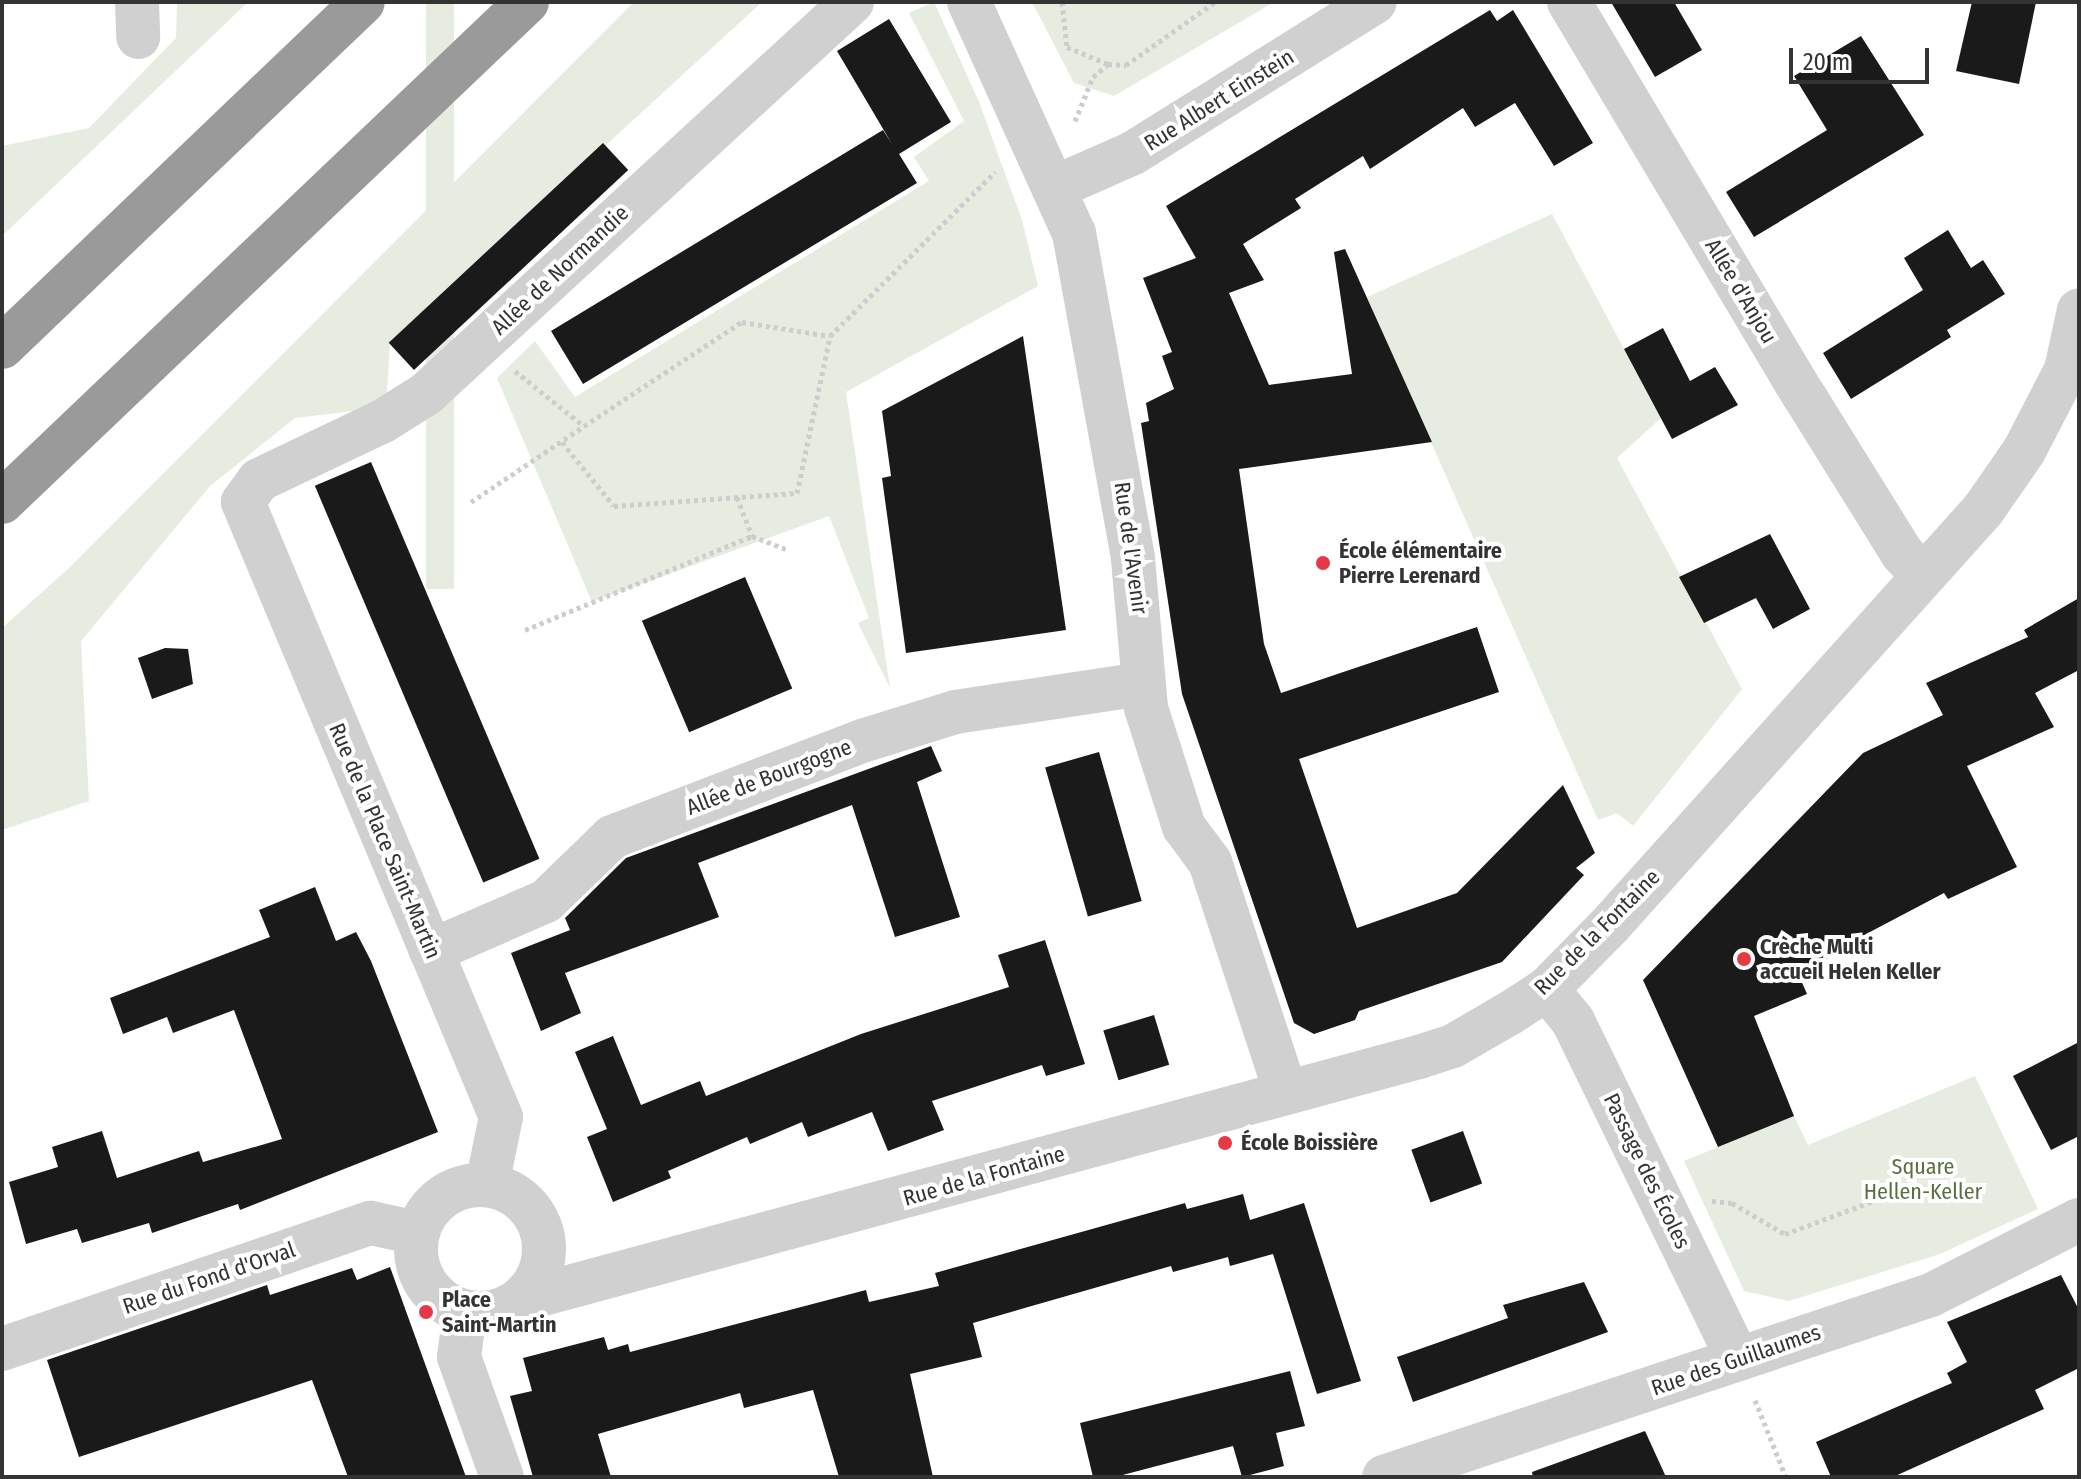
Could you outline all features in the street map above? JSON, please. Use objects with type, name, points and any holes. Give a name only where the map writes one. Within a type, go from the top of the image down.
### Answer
[{"type":"highway","points":[[2,347],[363,2]]},
{"type":"highway","points":[[2,502],[527,2]]},
{"type":"street","name":"Allée de Normandie","points":[[243,502],[259,480],[383,421],[426,394],[852,2]]},
{"type":"street","name":"Rue de l'Avenir","points":[[969,2],[1074,233],[1112,422],[1142,629],[1142,684],[1184,827],[1210,862],[1286,1093]]},
{"type":"street","name":"Rue Albert Einstein","points":[[1047,168],[1133,153],[1375,2]]},
{"type":"street","name":"Allée d'Anjou","points":[[1569,2],[1803,394],[1902,553],[1921,574]]},
{"type":"street","name":"Rue de la Fontaine","points":[[521,1300],[633,1274],[1453,1046],[1547,989],[1611,924],[1921,574],[1983,510],[2024,451],[2066,370],[2079,310]]},
{"type":"street","name":"Rue de la Place Saint-Martin","points":[[243,502],[501,1117],[487,1185]]},
{"type":"street","name":"Allée de Bourgogne","points":[[431,951],[546,901],[612,837],[862,741],[955,712],[1142,684]]},
{"type":"street","name":"Passage des Écoles","points":[[1547,989],[1573,1021],[1738,1359]]},
{"type":"street","points":[[473,1184],[487,1185],[519,1196],[535,1212],[545,1236],[545,1257],[536,1282],[521,1300],[495,1312],[465,1312],[443,1302],[422,1278],[415,1257],[417,1233],[425,1213],[445,1194],[473,1184]]},
{"type":"street","name":"Rue des Guillaumes","points":[[1384,1477],[1931,1295],[2079,1220]]},
{"type":"street","name":"Rue du Fond d'Orval","points":[[2,1349],[371,1223],[417,1233]]},
{"type":"street","name":"Rue de la Fontaine","points":[[545,1257],[633,1274]]},
{"type":"street","points":[[465,1312],[459,1357],[502,1477]]},
{"type":"path","points":[[1062,2],[1067,47],[1108,64],[1126,65],[1215,2]]},
{"type":"path","points":[[562,442],[614,506],[797,493],[830,336],[1003,165],[1047,168],[1070,133],[1093,77],[1108,64]]},
{"type":"path","points":[[471,502],[742,322],[830,336]]},
{"type":"path","points":[[480,343],[584,426]]},
{"type":"path","points":[[737,497],[752,536]]},
{"type":"path","points":[[525,630],[752,536],[788,550]]},
{"type":"path","points":[[1670,1218],[1700,1200],[1732,1203],[1785,1234],[1884,1197]]},
{"type":"path","points":[[1738,1359],[1786,1477]]},
{"type":"green space","points":[[177,2],[248,2],[2,236],[2,146],[89,128],[176,38]]},
{"type":"green space","points":[[426,2],[454,2],[454,589],[426,589]]},
{"type":"green space","points":[[634,2],[762,2],[390,343],[386,407],[295,418],[210,486],[81,641],[89,801],[2,830],[2,628],[68,569]]},
{"type":"green space","points":[[934,2],[979,102],[1022,220],[1038,286],[846,392],[890,688],[858,623],[869,618],[829,516],[592,602],[497,378],[535,341],[575,397],[929,181],[914,157],[964,121],[909,13]]},
{"type":"green space","points":[[1032,2],[1274,2],[1114,96],[1074,83]]},
{"type":"green space","points":[[1552,214],[1661,418],[1617,458],[1742,689],[1633,826],[1617,813],[1598,820],[1367,297]]},
{"type":"green space","name":"Square Hellen-Keller","points":[[1975,1076],[2038,1209],[1940,1254],[1789,1301],[1744,1291],[1684,1161],[1794,1116],[1808,1145]]},
{"type":"building","points":[[1611,2],[1674,2],[1702,50],[1655,77]]},
{"type":"building","points":[[1972,2],[2036,2],[2019,84],[1956,71]]},
{"type":"building","points":[[1490,10],[1497,21],[1513,10],[1593,143],[1554,166],[1515,103],[1475,127],[1463,108],[1370,169],[1363,156],[1295,199],[1301,208],[1243,244],[1264,280],[1229,293],[1269,385],[1352,374],[1334,252],[1345,249],[1432,442],[1239,469],[1264,644],[1281,693],[1477,627],[1499,692],[1299,759],[1357,928],[1457,893],[1563,785],[1595,853],[1576,868],[1584,875],[1502,962],[1359,1011],[1355,1020],[1314,1034],[1294,1023],[1182,694],[1141,423],[1149,421],[1146,403],[1174,389],[1162,356],[1172,352],[1143,278],[1196,258],[1166,206]]},
{"type":"building","points":[[889,19],[951,122],[899,154],[917,183],[583,384],[551,331],[883,130],[892,144],[837,51]]},
{"type":"building","points":[[1861,36],[1924,135],[1754,237],[1726,192],[1827,130],[1794,76]]},
{"type":"building","points":[[603,143],[628,170],[414,370],[389,343]]},
{"type":"building","points":[[1948,230],[1971,268],[1983,260],[2005,294],[1947,330],[1951,337],[1851,399],[1823,353],[1923,290],[1904,258]]},
{"type":"building","points":[[1663,328],[1690,381],[1715,367],[1738,405],[1672,439],[1624,349]]},
{"type":"building","points":[[1023,336],[1066,630],[906,653],[882,478],[891,476],[882,411]]},
{"type":"building","points":[[371,462],[539,859],[483,883],[315,486]]},
{"type":"building","points":[[1770,534],[1810,609],[1773,629],[1756,598],[1704,623],[1679,577]]},
{"type":"building","points":[[745,577],[792,688],[689,732],[642,621]]},
{"type":"building","points":[[2079,598],[2079,670],[2035,693],[2054,727],[1967,766],[2017,867],[1948,899],[1944,893],[1851,942],[1853,947],[1797,971],[1807,994],[1754,1016],[1794,1116],[1718,1147],[1643,980],[1863,753],[1943,715],[1926,683],[2028,637],[2024,630]]},
{"type":"building","points":[[165,648],[188,649],[193,684],[152,699],[138,658]]},
{"type":"building","points":[[931,746],[942,771],[917,782],[960,917],[895,937],[852,805],[698,863],[719,917],[565,973],[581,1013],[541,1031],[511,953],[570,930],[565,918],[626,858]]},
{"type":"building","points":[[1099,752],[1142,901],[1088,916],[1045,767]]},
{"type":"building","points":[[315,887],[336,941],[356,932],[371,961],[438,1132],[240,1210],[238,1204],[152,1233],[149,1223],[82,1243],[77,1229],[26,1244],[9,1182],[58,1167],[52,1147],[102,1131],[117,1178],[199,1151],[203,1162],[282,1139],[234,1010],[173,1033],[167,1017],[123,1034],[110,998],[270,937],[259,910]]},
{"type":"building","points":[[1045,940],[1085,1064],[1046,1076],[1042,1065],[932,1101],[944,1130],[888,1151],[872,1112],[808,1137],[802,1122],[750,1144],[747,1137],[668,1171],[671,1178],[613,1202],[587,1137],[607,1129],[575,1052],[613,1036],[641,1105],[700,1081],[706,1096],[861,1034],[1009,987],[998,955]]},
{"type":"building","points":[[1154,1015],[1169,1065],[1119,1080],[1103,1030]]},
{"type":"building","points":[[2079,1042],[2079,1136],[2051,1150],[2013,1076]]},
{"type":"building","points":[[1463,1131],[1482,1184],[1430,1202],[1411,1150]]},
{"type":"building","points":[[1243,1194],[1250,1220],[1304,1203],[1361,1381],[1317,1394],[1273,1254],[1230,1266],[1228,1257],[1173,1272],[1171,1266],[973,1323],[982,1357],[910,1374],[933,1477],[839,1477],[813,1390],[744,1408],[740,1393],[598,1434],[611,1477],[533,1477],[510,1396],[532,1391],[523,1358],[604,1337],[608,1350],[628,1344],[630,1352],[866,1290],[869,1302],[939,1286],[935,1273],[1185,1203],[1187,1209]]},
{"type":"building","points":[[390,1267],[466,1477],[348,1477],[312,1380],[79,1457],[47,1360],[267,1285],[270,1295],[352,1268],[357,1280]]},
{"type":"building","points":[[2061,1275],[2079,1310],[2079,1368],[2035,1390],[2044,1409],[1893,1477],[1831,1477],[1816,1442],[1952,1383],[1947,1373],[1967,1362],[1947,1322]]},
{"type":"building","points":[[1584,1282],[1608,1332],[1413,1402],[1397,1357],[1508,1318],[1503,1305]]},
{"type":"building","points":[[1290,1371],[1305,1426],[1276,1433],[1284,1466],[1242,1477],[1233,1446],[1115,1477],[1093,1477],[1080,1423]]},
{"type":"building","points":[[1645,1431],[1666,1477],[1533,1477],[1532,1472]]},
{"type":"place","name":"École élémentaire Pierre Lerenard","points":[[1323,563]]},
{"type":"place","name":"Crèche Multi accueil Helen Keller","points":[[1744,959]]},
{"type":"place","name":"École Boissière","points":[[1225,1143]]},
{"type":"place","name":"Place Saint-Martin","points":[[426,1312]]}]
